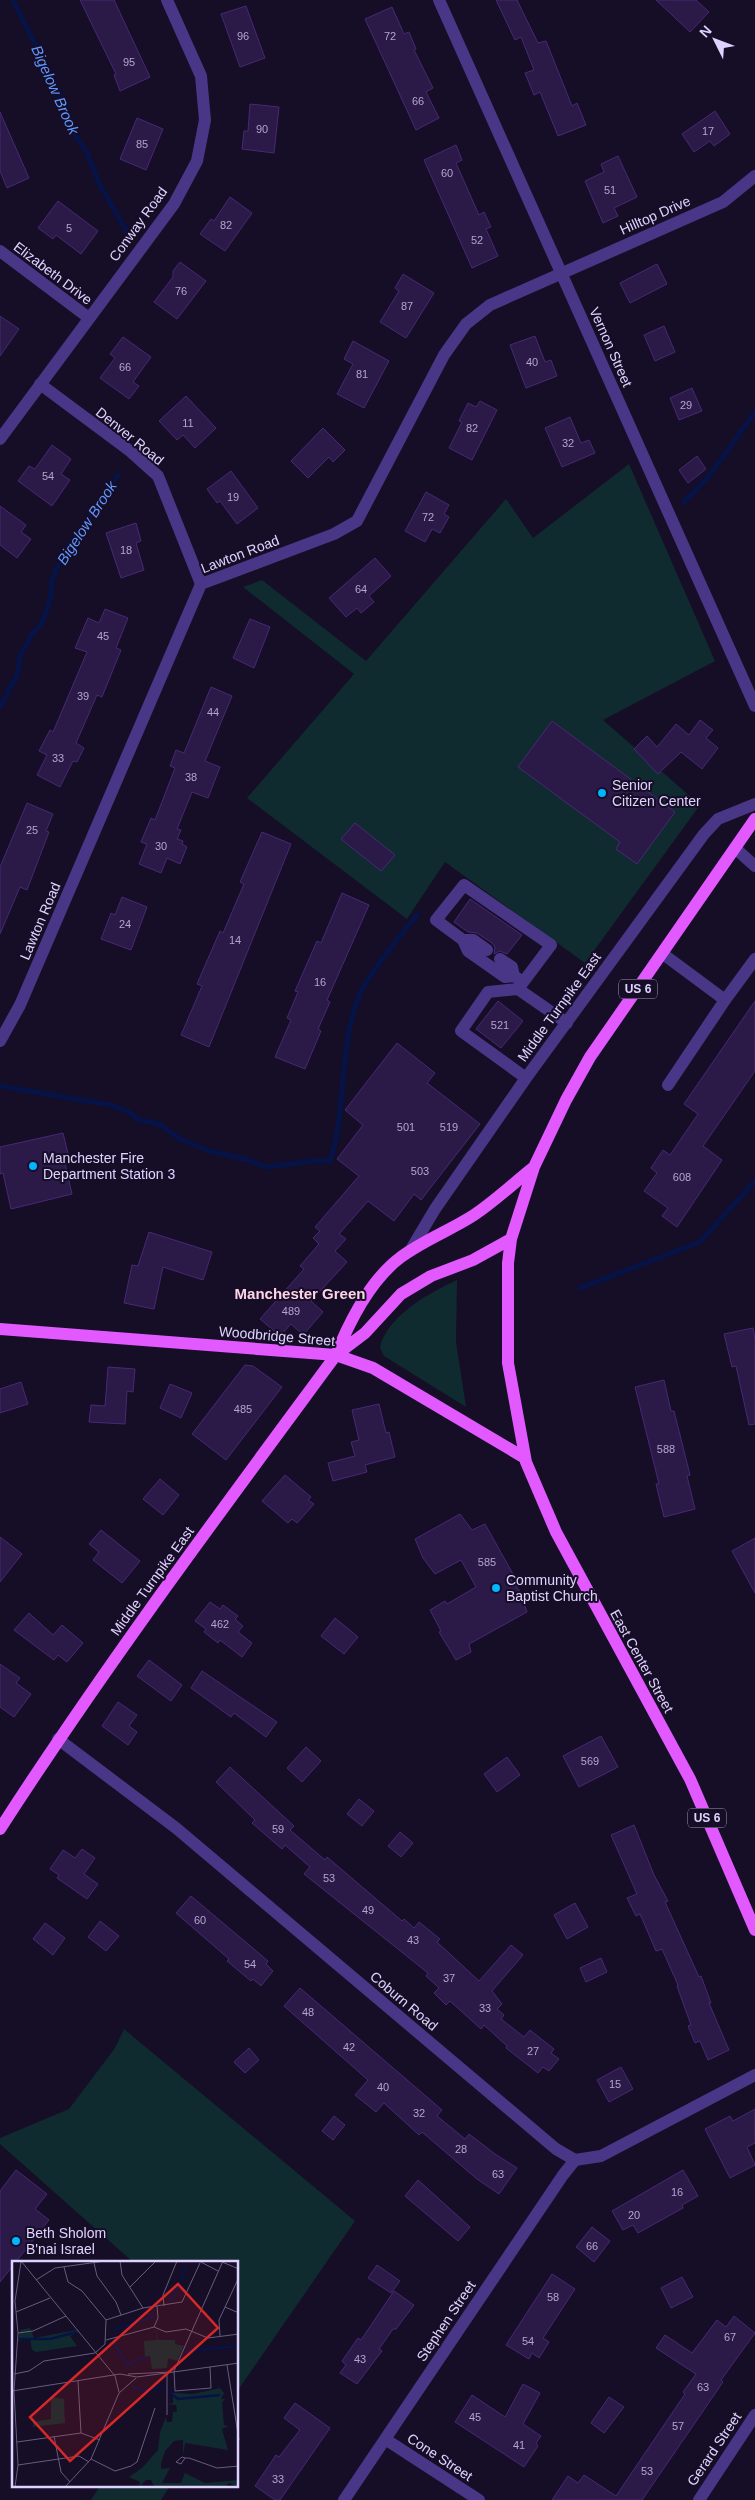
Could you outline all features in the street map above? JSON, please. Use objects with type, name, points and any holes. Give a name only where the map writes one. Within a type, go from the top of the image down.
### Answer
[{"type":"main road","name":"Middle Turnpike East","points":[[0,1830],[58,1739],[153,1603],[336,1355],[349,1323],[387,1270],[410,1251],[475,1214],[534,1166],[566,1100],[590,1057],[755,819]]},
{"type":"main road","name":"East Center Street","points":[[534,1166],[511,1239],[508,1263],[508,1363],[525,1458],[556,1532],[690,1779],[755,1930]]},
{"type":"main road","name":"Middle Turnpike East","points":[[336,1355],[365,1333],[402,1294],[430,1276],[472,1260],[511,1239]]},
{"type":"main road","name":"Woodbridge Street","points":[[0,1329],[336,1355],[374,1368],[525,1458]]},
{"type":"street","name":"Conway Road","points":[[0,439],[174,204],[196,161],[205,120],[202,76],[167,0]]},
{"type":"street","name":"Vernon Street","points":[[439,0],[755,706]]},
{"type":"street","name":"Hilltop Drive","points":[[561,273],[723,202],[755,176]]},
{"type":"street","name":"Elizabeth Drive","points":[[0,251],[89,318]]},
{"type":"street","name":"Lawton Road","points":[[0,1041],[20,1004],[201,584],[334,534],[357,520],[444,354],[466,324],[490,305],[561,273]]},
{"type":"street","name":"Denver Road","points":[[40,384],[130,451],[158,476],[201,584]]},
{"type":"street","name":"Middle Turnpike East","points":[[410,1251],[435,1209],[526,1078],[568,1023],[704,834],[718,818],[755,804]]},
{"type":"street","points":[[736,849],[755,866]]},
{"type":"street","points":[[526,1078],[461,1031],[488,992],[518,982],[551,945],[464,884],[436,920],[464,940],[468,951],[505,977],[518,982],[568,1023]]},
{"type":"street","points":[[464,940],[473,940],[487,950]]},
{"type":"street","points":[[663,954],[726,1000]]},
{"type":"street","points":[[500,959],[512,967],[518,982]]},
{"type":"street","points":[[668,1085],[755,959]]},
{"type":"street","name":"Coburn Road","points":[[58,1739],[176,1828],[556,2149],[575,2160]]},
{"type":"street","points":[[575,2160],[601,2156],[755,2075]]},
{"type":"street","name":"Stephen Street","points":[[344,2500],[575,2160]]},
{"type":"street","name":"Gerard Street","points":[[699,2500],[755,2415]]},
{"type":"street","name":"Cone Street","points":[[385,2438],[479,2500]]},
{"type":"green space","points":[[629,464],[715,661],[603,720],[700,805],[585,963],[445,862],[407,919],[247,798],[354,674],[243,587],[262,580],[366,661],[506,499],[533,538]]},
{"type":"green space","points":[[457,1280],[456,1342],[466,1407],[384,1356],[380,1348],[384,1336],[391,1326],[411,1306]]},
{"type":"green space","points":[[124,2029],[355,2221],[239,2389],[239,2261],[132,2261],[0,2144],[0,2138],[69,2109],[115,2048]]},
{"type":"green space","points":[[99,2488],[169,2488],[161,2500],[91,2500]]},
{"type":"building","points":[[80,0],[114,0],[150,77],[120,91],[114,75],[116,74]]},
{"type":"building","points":[[496,0],[517,0],[538,43],[546,41],[572,106],[577,103],[586,125],[558,136],[540,92],[534,95],[525,73],[534,70],[521,37],[515,40]]},
{"type":"building","points":[[656,0],[696,0],[709,12],[690,32]]},
{"type":"building","points":[[246,6],[265,58],[240,67],[221,14]]},
{"type":"building","points":[[392,7],[404,34],[409,32],[416,49],[414,50],[433,88],[426,92],[439,118],[416,130],[365,19]]},
{"type":"building","points":[[250,104],[279,107],[274,153],[242,149],[244,131],[248,131]]},
{"type":"building","points":[[715,111],[730,134],[714,146],[710,141],[694,152],[682,134]]},
{"type":"building","points":[[0,112],[29,178],[7,188],[0,171]]},
{"type":"building","points":[[137,118],[163,129],[146,170],[120,159]]},
{"type":"building","points":[[456,145],[462,160],[456,163],[479,215],[484,212],[491,227],[486,229],[498,256],[472,268],[424,160]]},
{"type":"building","points":[[618,156],[637,197],[614,208],[618,216],[603,223],[585,181],[604,172],[601,164]]},
{"type":"building","points":[[230,197],[252,213],[225,251],[200,234],[211,219],[214,221]]},
{"type":"building","points":[[58,201],[98,231],[81,254],[56,235],[53,239],[38,228]]},
{"type":"building","points":[[180,262],[206,281],[177,319],[154,302],[173,277],[173,271]]},
{"type":"building","points":[[657,264],[667,284],[630,303],[620,283]]},
{"type":"building","points":[[403,274],[434,293],[406,338],[380,322],[399,291],[395,288]]},
{"type":"building","points":[[0,316],[19,329],[0,356]]},
{"type":"building","points":[[664,326],[675,352],[655,361],[644,335]]},
{"type":"building","points":[[535,336],[545,362],[551,360],[557,376],[526,388],[510,345]]},
{"type":"building","points":[[123,337],[151,357],[133,382],[139,386],[129,399],[100,378],[115,358],[110,354]]},
{"type":"building","points":[[353,341],[389,361],[364,408],[337,394],[353,364],[344,359]]},
{"type":"building","points":[[692,388],[702,411],[679,420],[670,398]]},
{"type":"building","points":[[186,396],[216,428],[195,448],[183,435],[177,440],[159,421]]},
{"type":"building","points":[[480,401],[497,410],[472,460],[449,448],[462,422],[459,421],[468,403],[476,407]]},
{"type":"building","points":[[570,417],[581,443],[589,440],[595,453],[562,467],[545,428]]},
{"type":"building","points":[[323,428],[345,450],[333,462],[329,457],[308,478],[291,461]]},
{"type":"building","points":[[52,445],[71,459],[61,474],[70,480],[52,506],[18,481],[29,466],[35,469]]},
{"type":"building","points":[[697,456],[706,469],[688,483],[679,470]]},
{"type":"building","points":[[231,471],[258,508],[237,524],[220,501],[217,503],[207,489]]},
{"type":"building","points":[[426,492],[449,505],[444,514],[449,517],[440,533],[432,529],[425,542],[405,531]]},
{"type":"building","points":[[0,506],[26,525],[21,532],[31,539],[17,558],[0,545]]},
{"type":"building","points":[[136,523],[141,541],[136,543],[144,570],[121,578],[106,533]]},
{"type":"building","points":[[375,558],[391,576],[369,596],[374,602],[361,613],[357,608],[346,617],[329,598]]},
{"type":"building","points":[[105,609],[128,618],[116,648],[121,650],[102,697],[97,695],[76,743],[84,748],[77,762],[73,761],[60,787],[37,775],[47,755],[39,751],[50,730],[53,732],[87,652],[75,648],[88,618],[99,623]]},
{"type":"building","points":[[250,619],[270,627],[254,668],[233,658]]},
{"type":"building","points":[[211,687],[232,696],[205,761],[220,767],[208,798],[192,792],[177,829],[181,830],[177,839],[183,841],[182,844],[187,847],[180,864],[167,858],[161,873],[139,864],[147,844],[141,842],[151,818],[155,820],[175,768],[170,766],[176,750],[184,753]]},
{"type":"building","points":[[700,720],[713,730],[706,738],[718,748],[702,769],[681,752],[658,774],[634,749],[647,736],[657,747],[676,724],[689,735]]},
{"type":"building","name":"Senior Citizen Center","points":[[552,721],[675,812],[637,864],[616,849],[620,842],[518,767]]},
{"type":"building","points":[[27,803],[53,814],[46,831],[49,832],[27,890],[20,887],[0,934],[0,867]]},
{"type":"building","points":[[355,823],[395,855],[381,871],[341,839]]},
{"type":"building","points":[[262,832],[291,844],[209,1047],[181,1035],[202,986],[197,984],[220,931],[223,933],[244,884],[240,882]]},
{"type":"building","points":[[342,893],[369,905],[327,1000],[330,1002],[318,1029],[321,1031],[305,1069],[275,1057],[291,1020],[287,1018],[298,992],[295,991],[317,941],[321,943]]},
{"type":"building","points":[[122,897],[147,907],[131,950],[101,939],[111,913],[115,915]]},
{"type":"building","points":[[470,899],[522,935],[507,954],[500,951],[494,954],[495,947],[492,943],[477,933],[468,932],[454,922]]},
{"type":"building","points":[[498,1001],[523,1021],[501,1048],[476,1029]]},
{"type":"building","points":[[755,1001],[755,1071],[703,1146],[722,1160],[677,1227],[662,1216],[668,1208],[644,1191],[657,1173],[651,1168],[663,1150],[670,1155],[698,1114],[684,1104]]},
{"type":"building","points":[[397,1043],[435,1073],[427,1083],[480,1124],[421,1200],[414,1194],[394,1221],[368,1201],[339,1234],[346,1239],[335,1251],[347,1262],[311,1301],[323,1312],[303,1335],[291,1324],[280,1336],[260,1319],[304,1269],[300,1266],[319,1244],[313,1238],[320,1231],[315,1227],[359,1176],[337,1159],[363,1125],[345,1110]]},
{"type":"building","name":"Manchester Fire Department Station 3","points":[[63,1133],[69,1158],[64,1159],[72,1194],[11,1209],[3,1173],[0,1174],[0,1147]]},
{"type":"building","points":[[149,1232],[212,1252],[203,1280],[163,1267],[154,1309],[124,1303],[132,1265],[138,1266]]},
{"type":"building","points":[[753,1328],[755,1339],[755,1424],[749,1425],[736,1366],[732,1367],[724,1334]]},
{"type":"building","points":[[245,1365],[253,1366],[282,1387],[226,1460],[192,1434]]},
{"type":"building","points":[[108,1367],[135,1369],[133,1392],[127,1391],[125,1424],[89,1422],[91,1405],[105,1406]]},
{"type":"building","points":[[664,1380],[690,1475],[687,1476],[695,1509],[664,1517],[656,1484],[659,1484],[635,1387]]},
{"type":"building","points":[[21,1382],[28,1404],[0,1413],[0,1389]]},
{"type":"building","points":[[170,1384],[192,1393],[181,1418],[160,1408]]},
{"type":"building","points":[[379,1404],[386,1433],[389,1432],[395,1457],[365,1465],[367,1472],[333,1481],[328,1463],[355,1456],[351,1442],[359,1440],[352,1410]]},
{"type":"building","points":[[285,1475],[311,1497],[308,1500],[314,1504],[297,1523],[292,1519],[288,1523],[262,1501]]},
{"type":"building","points":[[160,1479],[179,1495],[163,1515],[143,1499]]},
{"type":"building","name":"Community Baptist Church","points":[[460,1514],[472,1530],[485,1524],[513,1574],[508,1576],[519,1590],[527,1612],[469,1644],[471,1652],[456,1660],[439,1632],[441,1631],[430,1610],[445,1601],[447,1604],[476,1587],[461,1560],[435,1574],[423,1558],[415,1539]]},
{"type":"building","points":[[101,1530],[140,1561],[122,1583],[93,1560],[99,1552],[89,1544]]},
{"type":"building","points":[[0,1537],[22,1554],[0,1582]]},
{"type":"building","points":[[755,1538],[755,1593],[732,1551]]},
{"type":"building","points":[[210,1602],[220,1609],[223,1605],[238,1616],[235,1619],[243,1626],[238,1632],[252,1643],[242,1657],[220,1640],[218,1643],[204,1632],[206,1629],[195,1621]]},
{"type":"building","points":[[29,1613],[53,1635],[62,1625],[83,1643],[67,1662],[58,1655],[54,1660],[14,1630]]},
{"type":"building","points":[[335,1618],[358,1637],[344,1654],[321,1636]]},
{"type":"building","points":[[149,1660],[182,1685],[171,1701],[137,1676]]},
{"type":"building","points":[[0,1664],[20,1678],[16,1683],[31,1694],[14,1717],[0,1707]]},
{"type":"building","points":[[202,1671],[277,1722],[266,1737],[234,1713],[231,1717],[191,1688]]},
{"type":"building","points":[[118,1702],[137,1715],[129,1726],[137,1732],[128,1745],[102,1726]]},
{"type":"building","points":[[601,1736],[618,1767],[579,1787],[563,1756]]},
{"type":"building","points":[[306,1747],[321,1761],[302,1782],[287,1768]]},
{"type":"building","points":[[507,1757],[520,1775],[497,1792],[484,1774]]},
{"type":"building","points":[[230,1767],[294,1826],[290,1830],[325,1860],[327,1857],[402,1921],[404,1919],[414,1928],[419,1922],[440,1939],[437,1942],[479,1981],[511,1945],[523,1955],[492,1991],[502,2004],[497,2009],[504,2015],[501,2019],[524,2037],[530,2030],[554,2049],[551,2053],[559,2059],[549,2071],[543,2067],[538,2073],[506,2048],[507,2046],[484,2025],[481,2029],[450,2001],[446,2005],[434,1993],[439,1988],[426,1976],[428,1973],[304,1874],[310,1867],[285,1845],[282,1849],[252,1823],[255,1820],[216,1782]]},
{"type":"building","points":[[359,1799],[374,1811],[362,1826],[347,1814]]},
{"type":"building","points":[[634,1825],[654,1875],[668,1901],[665,1902],[699,1977],[701,1976],[711,2003],[709,2003],[729,2050],[708,2060],[700,2041],[695,2043],[688,2026],[691,2025],[678,1985],[662,1949],[656,1951],[640,1914],[636,1916],[627,1898],[637,1894],[611,1835]]},
{"type":"building","points":[[400,1832],[413,1843],[401,1857],[388,1846]]},
{"type":"building","points":[[82,1849],[95,1858],[84,1874],[98,1884],[87,1899],[57,1878],[59,1875],[50,1869],[63,1850],[75,1858]]},
{"type":"building","points":[[191,1896],[268,1961],[266,1964],[273,1971],[261,1986],[253,1979],[251,1981],[227,1961],[229,1959],[176,1913]]},
{"type":"building","points":[[575,1903],[588,1927],[567,1939],[554,1915]]},
{"type":"building","points":[[100,1921],[119,1936],[106,1951],[88,1937]]},
{"type":"building","points":[[45,1923],[65,1938],[53,1955],[33,1939]]},
{"type":"building","points":[[601,1958],[607,1972],[586,1982],[580,1968]]},
{"type":"building","points":[[300,1988],[442,2110],[437,2116],[465,2139],[469,2134],[517,2168],[499,2194],[477,2179],[422,2132],[419,2135],[384,2103],[376,2112],[355,2095],[368,2080],[284,2006]]},
{"type":"building","points":[[249,2048],[259,2060],[245,2073],[234,2062]]},
{"type":"building","points":[[621,2067],[633,2089],[609,2102],[597,2080]]},
{"type":"building","points":[[755,2109],[755,2143],[747,2147],[755,2165],[730,2178],[705,2129],[730,2116],[733,2121]]},
{"type":"building","points":[[334,2116],[345,2125],[333,2140],[322,2131]]},
{"type":"building","name":"Beth Sholom B'nai Israel","points":[[16,2170],[47,2194],[35,2209],[49,2220],[17,2261],[12,2261],[12,2267],[0,2282],[0,2191]]},
{"type":"building","points":[[683,2170],[698,2196],[682,2205],[683,2208],[638,2233],[633,2225],[623,2230],[612,2211]]},
{"type":"building","points":[[418,2180],[470,2227],[458,2241],[405,2196]]},
{"type":"building","points":[[592,2227],[610,2241],[594,2262],[576,2247]]},
{"type":"building","points":[[377,2265],[400,2281],[391,2293],[368,2278]]},
{"type":"building","points":[[552,2274],[575,2289],[543,2338],[549,2342],[539,2358],[532,2353],[529,2359],[506,2345]]},
{"type":"building","points":[[682,2277],[693,2297],[671,2308],[661,2288]]},
{"type":"building","points":[[394,2291],[414,2305],[396,2329],[393,2329],[379,2349],[382,2351],[357,2384],[340,2373],[346,2365],[342,2361],[358,2338],[361,2340]]},
{"type":"building","points":[[734,2316],[755,2333],[721,2380],[723,2382],[642,2500],[552,2500],[568,2476],[578,2483],[584,2475],[616,2496],[685,2394],[683,2392],[696,2374],[656,2348],[665,2335],[692,2353],[717,2320],[726,2327]]},
{"type":"building","points":[[523,2384],[540,2393],[523,2424],[541,2436],[536,2443],[538,2446],[524,2467],[455,2422],[472,2395],[505,2417]]},
{"type":"building","points":[[609,2397],[624,2407],[604,2433],[591,2423]]},
{"type":"building","points":[[295,2403],[330,2428],[280,2500],[275,2500],[255,2486],[276,2455],[279,2457],[300,2430],[284,2418]]},
{"type":"waterway","name":"Bigelow Brook","points":[[13,0],[60,94],[62,114],[88,155],[99,183],[127,232]]},
{"type":"waterway","points":[[684,502],[709,476],[755,412]]},
{"type":"waterway","name":"Bigelow Brook","points":[[0,707],[18,673],[20,656],[32,634],[42,623],[51,597],[52,580],[64,552],[118,475]]},
{"type":"waterway","points":[[0,1086],[111,1105],[129,1112],[139,1120],[159,1124],[182,1140],[213,1152],[245,1159],[266,1167],[313,1161],[330,1161],[339,1121],[348,1039],[358,999],[368,979],[417,915]]},
{"type":"waterway","points":[[580,1288],[700,1242],[755,1181]]},
{"type":"place","name":"Senior Citizen Center","points":[[602,793]]},
{"type":"place","name":"Manchester Fire Department Station 3","points":[[33,1166]]},
{"type":"place","name":"Community Baptist Church","points":[[496,1588]]},
{"type":"place","name":"Beth Sholom B'nai Israel","points":[[16,2241]]},
{"type":"district","name":"Manchester Green","points":[[300,1294]]}]
